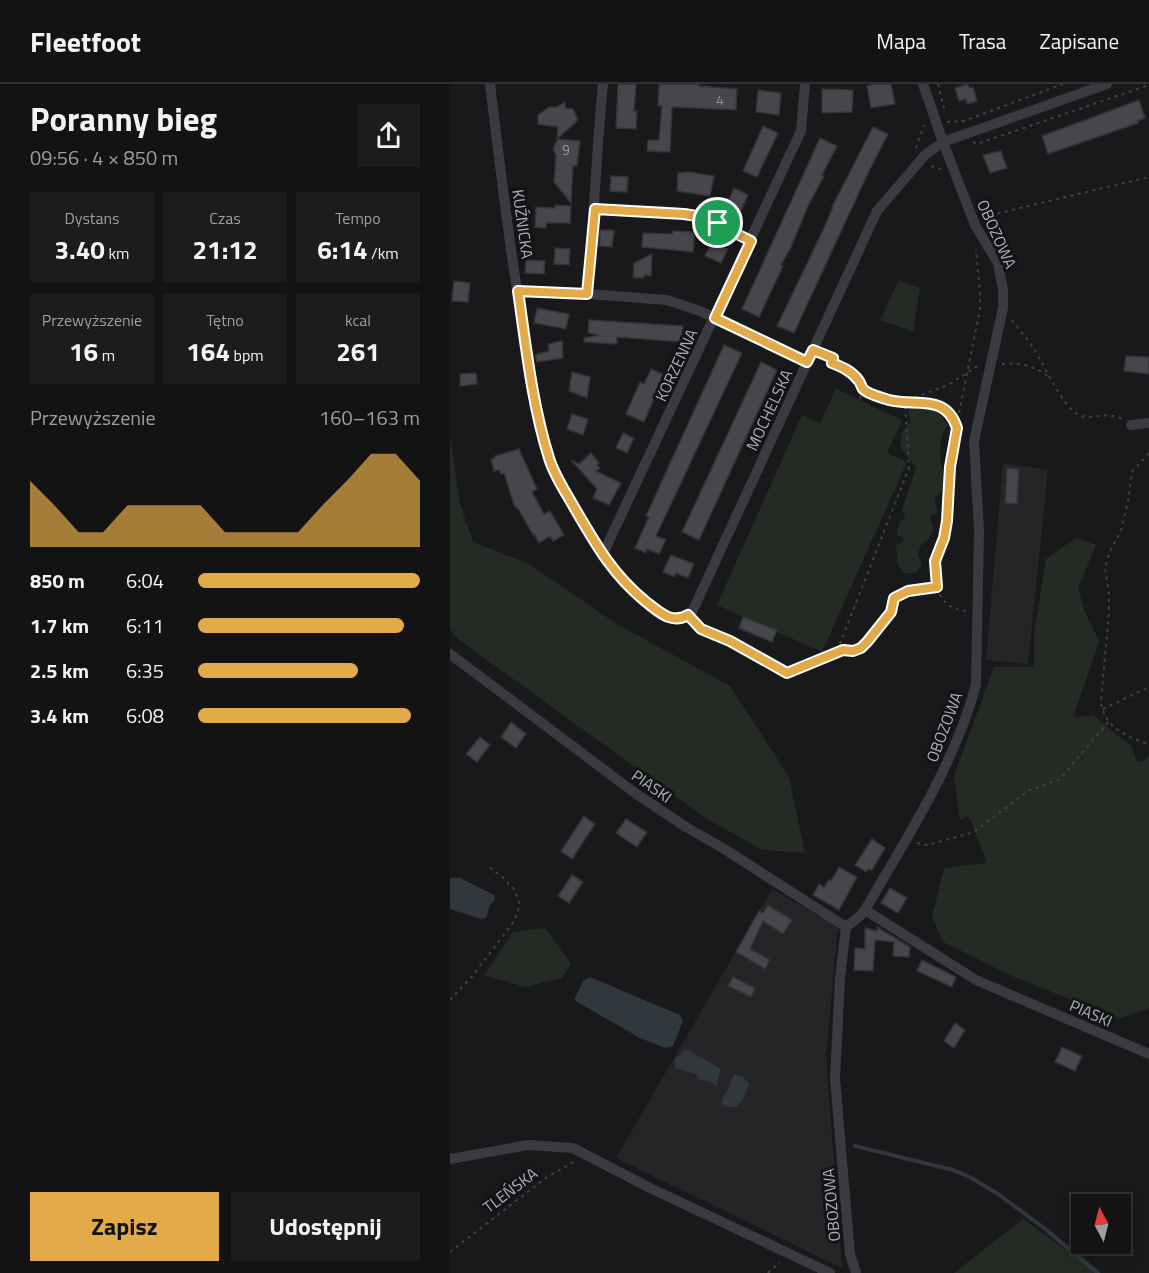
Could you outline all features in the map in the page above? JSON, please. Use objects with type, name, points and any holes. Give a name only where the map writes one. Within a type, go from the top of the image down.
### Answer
[{"type":"street","name":"KUŹNICKA","points":[[490,84],[518,291],[534,390],[549,459],[559,481],[603,556],[620,578],[656,610],[670,619],[676,620],[690,613]]},
{"type":"street","points":[[587,294],[603,84]]},
{"type":"street","name":"KORZENNA","points":[[603,556],[801,131],[805,84]]},
{"type":"street","name":"OBOZOWA","points":[[855,1273],[850,1254],[835,1079],[838,1000],[846,927],[865,909],[906,841],[951,757],[976,685],[978,531],[974,441],[1003,308],[1004,289],[998,263],[972,218],[923,84]]},
{"type":"street","name":"MOCHELSKA","points":[[690,613],[877,211],[925,155],[943,142],[1079,89],[1107,84]]},
{"type":"street","points":[[595,209],[703,217],[751,241]]},
{"type":"street","points":[[518,291],[667,300],[715,318],[807,362]]},
{"type":"street","points":[[1131,424],[1149,423]]},
{"type":"street","name":"PIASKI","points":[[450,654],[635,793],[846,927]]},
{"type":"street","name":"PIASKI","points":[[865,909],[976,980],[1149,1054]]},
{"type":"street","points":[[450,1159],[528,1144],[573,1148],[830,1273]]},
{"type":"path","points":[[938,84],[948,123],[964,121],[1064,84]]},
{"type":"path","points":[[966,142],[971,141],[977,144],[1149,85]]},
{"type":"path","points":[[928,165],[946,171]]},
{"type":"path","points":[[972,218],[1149,177]]},
{"type":"path","points":[[976,246],[980,309],[950,467],[944,538],[935,561],[937,587],[947,605],[959,610],[977,611]]},
{"type":"path","points":[[1003,308],[1033,347],[1050,378],[1073,410],[1083,416],[1098,415]]},
{"type":"path","points":[[813,350],[833,358],[832,363],[845,368],[854,375],[862,388],[892,401],[940,406],[951,417],[957,428]]},
{"type":"path","points":[[861,399],[862,388]]},
{"type":"path","points":[[836,652],[909,468],[904,401]]},
{"type":"path","points":[[1149,453],[1132,472],[1122,531],[1110,551],[1105,568],[1109,603],[1102,710],[1120,733],[1149,744]]},
{"type":"path","points":[[690,613],[701,629],[730,641],[787,673],[821,661],[836,652],[861,648],[891,612],[894,598],[908,591],[937,587]]},
{"type":"path","points":[[1102,710],[1149,687]]},
{"type":"path","points":[[906,841],[927,845],[974,832],[1028,791],[1060,779],[1109,721]]},
{"type":"path","points":[[450,1000],[474,974],[512,924],[518,912],[519,902],[514,889],[486,865]]},
{"type":"path","name":"TLEŃSKA","points":[[450,1252],[547,1177],[573,1162],[591,1158]]},
{"type":"path","points":[[768,1273],[789,1255]]},
{"type":"shaded area","points":[[899,280],[920,288],[913,332],[880,320]]},
{"type":"shaded area","points":[[836,389],[902,420],[887,453],[907,462],[822,652],[717,605],[802,415],[820,423]]},
{"type":"shaded area","points":[[919,407],[935,409],[948,425],[940,447],[946,488],[935,497],[937,513],[930,517],[934,529],[928,540],[920,546],[918,556],[922,563],[921,566],[916,572],[904,573],[898,565],[896,546],[905,539],[897,535],[899,522],[906,518],[902,510],[916,468],[900,446],[902,432],[910,422],[908,410]]},
{"type":"shaded area","points":[[450,437],[460,504],[473,542],[527,563],[617,624],[730,686],[789,777],[805,853],[762,850],[704,817],[458,639],[450,629]]},
{"type":"shaded area","points":[[1003,463],[1048,470],[1028,664],[986,660]]},
{"type":"shaded area","points":[[1076,538],[1096,545],[1078,588],[1085,612],[1099,641],[1073,718],[1093,715],[1131,746],[1137,762],[1142,762],[1149,756],[1149,1008],[1119,1019],[1012,976],[943,942],[932,917],[944,868],[987,863],[969,816],[960,820],[954,776],[994,667],[1034,667],[1034,634],[1046,559]]},
{"type":"shaded area","points":[[450,878],[460,878],[494,895],[495,900],[490,905],[486,918],[481,919],[450,909]]},
{"type":"shaded area","points":[[772,889],[838,927],[826,1056],[842,1268],[616,1158]]},
{"type":"shaded area","points":[[545,928],[571,964],[562,978],[525,987],[484,975],[513,932]]},
{"type":"shaded area","points":[[590,977],[680,1015],[683,1021],[673,1046],[665,1048],[640,1038],[574,1000],[583,981]]},
{"type":"shaded area","points":[[686,1049],[721,1069],[716,1087],[713,1083],[698,1079],[696,1074],[675,1068],[675,1059]]},
{"type":"shaded area","points":[[734,1074],[743,1077],[749,1084],[742,1101],[736,1107],[728,1107],[722,1104],[722,1099]]},
{"type":"shaded area","points":[[1023,1219],[1098,1273],[954,1273]]},
{"type":"building","points":[[618,84],[636,84],[634,111],[637,111],[636,129],[616,128]]},
{"type":"building","points":[[659,84],[699,84],[699,86],[737,89],[736,110],[672,107],[670,152],[647,151],[648,140],[659,140],[662,106],[658,106]]},
{"type":"building","points":[[891,84],[895,104],[871,108],[867,86]]},
{"type":"building","points":[[967,84],[970,88],[973,87],[977,101],[967,104],[966,99],[959,101],[955,88]]},
{"type":"building","points":[[822,89],[853,90],[852,112],[822,113]]},
{"type":"building","points":[[758,90],[781,93],[779,115],[756,112]]},
{"type":"building","points":[[1139,100],[1145,118],[1137,121],[1138,123],[1048,154],[1042,136]]},
{"type":"building","points":[[565,102],[565,108],[573,109],[578,120],[557,139],[558,127],[538,124],[538,115],[549,107],[557,107]]},
{"type":"building","points":[[763,126],[778,133],[757,177],[743,171]]},
{"type":"building","points":[[873,127],[888,134],[794,333],[777,326],[832,207]]},
{"type":"building","points":[[820,138],[837,146],[759,317],[742,309]]},
{"type":"building","points":[[558,139],[580,141],[577,166],[573,166],[571,203],[554,182],[556,156],[553,148]]},
{"type":"building","points":[[1001,151],[1007,168],[990,173],[983,155]]},
{"type":"building","points":[[689,172],[714,176],[710,196],[677,191],[678,173]]},
{"type":"building","points":[[611,176],[628,177],[627,192],[610,191]]},
{"type":"building","points":[[734,188],[748,195],[741,211],[727,204]]},
{"type":"building","points":[[555,205],[571,206],[570,223],[546,223],[546,228],[535,227],[536,207],[555,208]]},
{"type":"building","points":[[600,230],[614,230],[612,247],[599,246]]},
{"type":"building","points":[[672,231],[695,232],[693,252],[642,247],[643,233],[672,234]]},
{"type":"building","points":[[712,242],[728,249],[721,263],[705,256]]},
{"type":"building","points":[[555,248],[570,249],[569,265],[554,264]]},
{"type":"building","points":[[652,254],[651,276],[633,278],[634,263]]},
{"type":"building","points":[[526,260],[545,261],[544,274],[525,273]]},
{"type":"building","points":[[454,281],[470,283],[468,302],[452,301]]},
{"type":"building","points":[[537,308],[569,314],[566,329],[534,323]]},
{"type":"building","points":[[589,320],[683,326],[682,342],[617,337],[617,344],[584,342],[584,338],[599,335],[588,333]]},
{"type":"building","points":[[562,341],[563,358],[537,362],[535,355],[549,351],[548,344]]},
{"type":"building","points":[[724,345],[742,353],[656,536],[666,540],[659,554],[647,549],[646,553],[635,548],[649,517],[646,516]]},
{"type":"building","points":[[1126,356],[1149,357],[1149,374],[1124,371]]},
{"type":"building","points":[[761,362],[777,370],[699,540],[682,532]]},
{"type":"building","points":[[651,369],[664,375],[644,422],[626,414],[640,382],[644,384]]},
{"type":"building","points":[[572,372],[590,377],[587,398],[569,391]]},
{"type":"building","points":[[476,373],[477,384],[460,386],[460,374]]},
{"type":"building","points":[[572,414],[588,419],[583,435],[567,429]]},
{"type":"building","points":[[623,433],[634,438],[627,453],[616,448]]},
{"type":"building","points":[[519,449],[537,489],[532,492],[544,514],[550,511],[564,535],[553,541],[550,536],[539,543],[514,505],[504,473],[501,474],[499,470],[494,471],[491,459]]},
{"type":"building","points":[[591,453],[599,463],[597,465],[600,468],[596,471],[621,483],[609,505],[593,498],[597,489],[571,460],[579,464]]},
{"type":"building","points":[[1007,468],[1019,469],[1017,504],[1005,503]]},
{"type":"building","points":[[671,555],[694,564],[688,578],[676,573],[674,577],[663,572]]},
{"type":"building","points":[[743,617],[777,630],[772,642],[739,628]]},
{"type":"building","points":[[511,722],[526,734],[516,748],[501,737]]},
{"type":"building","points":[[480,737],[490,745],[477,762],[466,754]]},
{"type":"building","points":[[584,816],[595,824],[572,859],[561,851]]},
{"type":"building","points":[[626,819],[647,832],[637,847],[616,833]]},
{"type":"building","points":[[872,839],[885,848],[872,870],[868,869],[866,872],[855,865]]},
{"type":"building","points":[[839,867],[857,877],[839,910],[813,895],[819,884],[824,887],[829,880],[831,881]]},
{"type":"building","points":[[572,875],[583,882],[569,903],[558,896]]},
{"type":"building","points":[[890,888],[907,898],[898,913],[881,903]]},
{"type":"building","points":[[768,905],[792,920],[783,934],[763,921],[750,949],[770,960],[765,969],[736,952],[759,911],[763,913]]},
{"type":"building","points":[[877,927],[910,947],[909,957],[893,956],[894,942],[875,940],[873,971],[854,970],[855,948],[865,949],[865,928],[877,931]]},
{"type":"building","points":[[922,960],[956,977],[952,987],[917,971]]},
{"type":"building","points":[[733,977],[755,988],[751,997],[728,986]]},
{"type":"building","points":[[955,1023],[965,1030],[954,1048],[944,1041]]},
{"type":"building","points":[[1062,1047],[1082,1056],[1075,1071],[1055,1062]]},
{"type":"waterway","points":[[855,1146],[953,1170],[970,1177],[998,1194],[1044,1228],[1098,1273]]},
{"type":"route","points":[[595,209],[684,214],[703,217],[718,223],[751,241],[715,318],[807,362],[813,350],[833,358],[832,363],[845,368],[854,375],[862,388],[873,394],[892,401],[919,402],[940,406],[951,417],[957,428],[950,467],[947,521],[944,538],[935,561],[937,587],[908,591],[894,598],[891,612],[861,648],[836,652],[821,661],[787,673],[730,641],[701,629],[688,615],[681,619],[670,619],[637,594],[611,567],[553,470],[546,448],[523,331],[518,291],[587,294],[595,209]]}]
